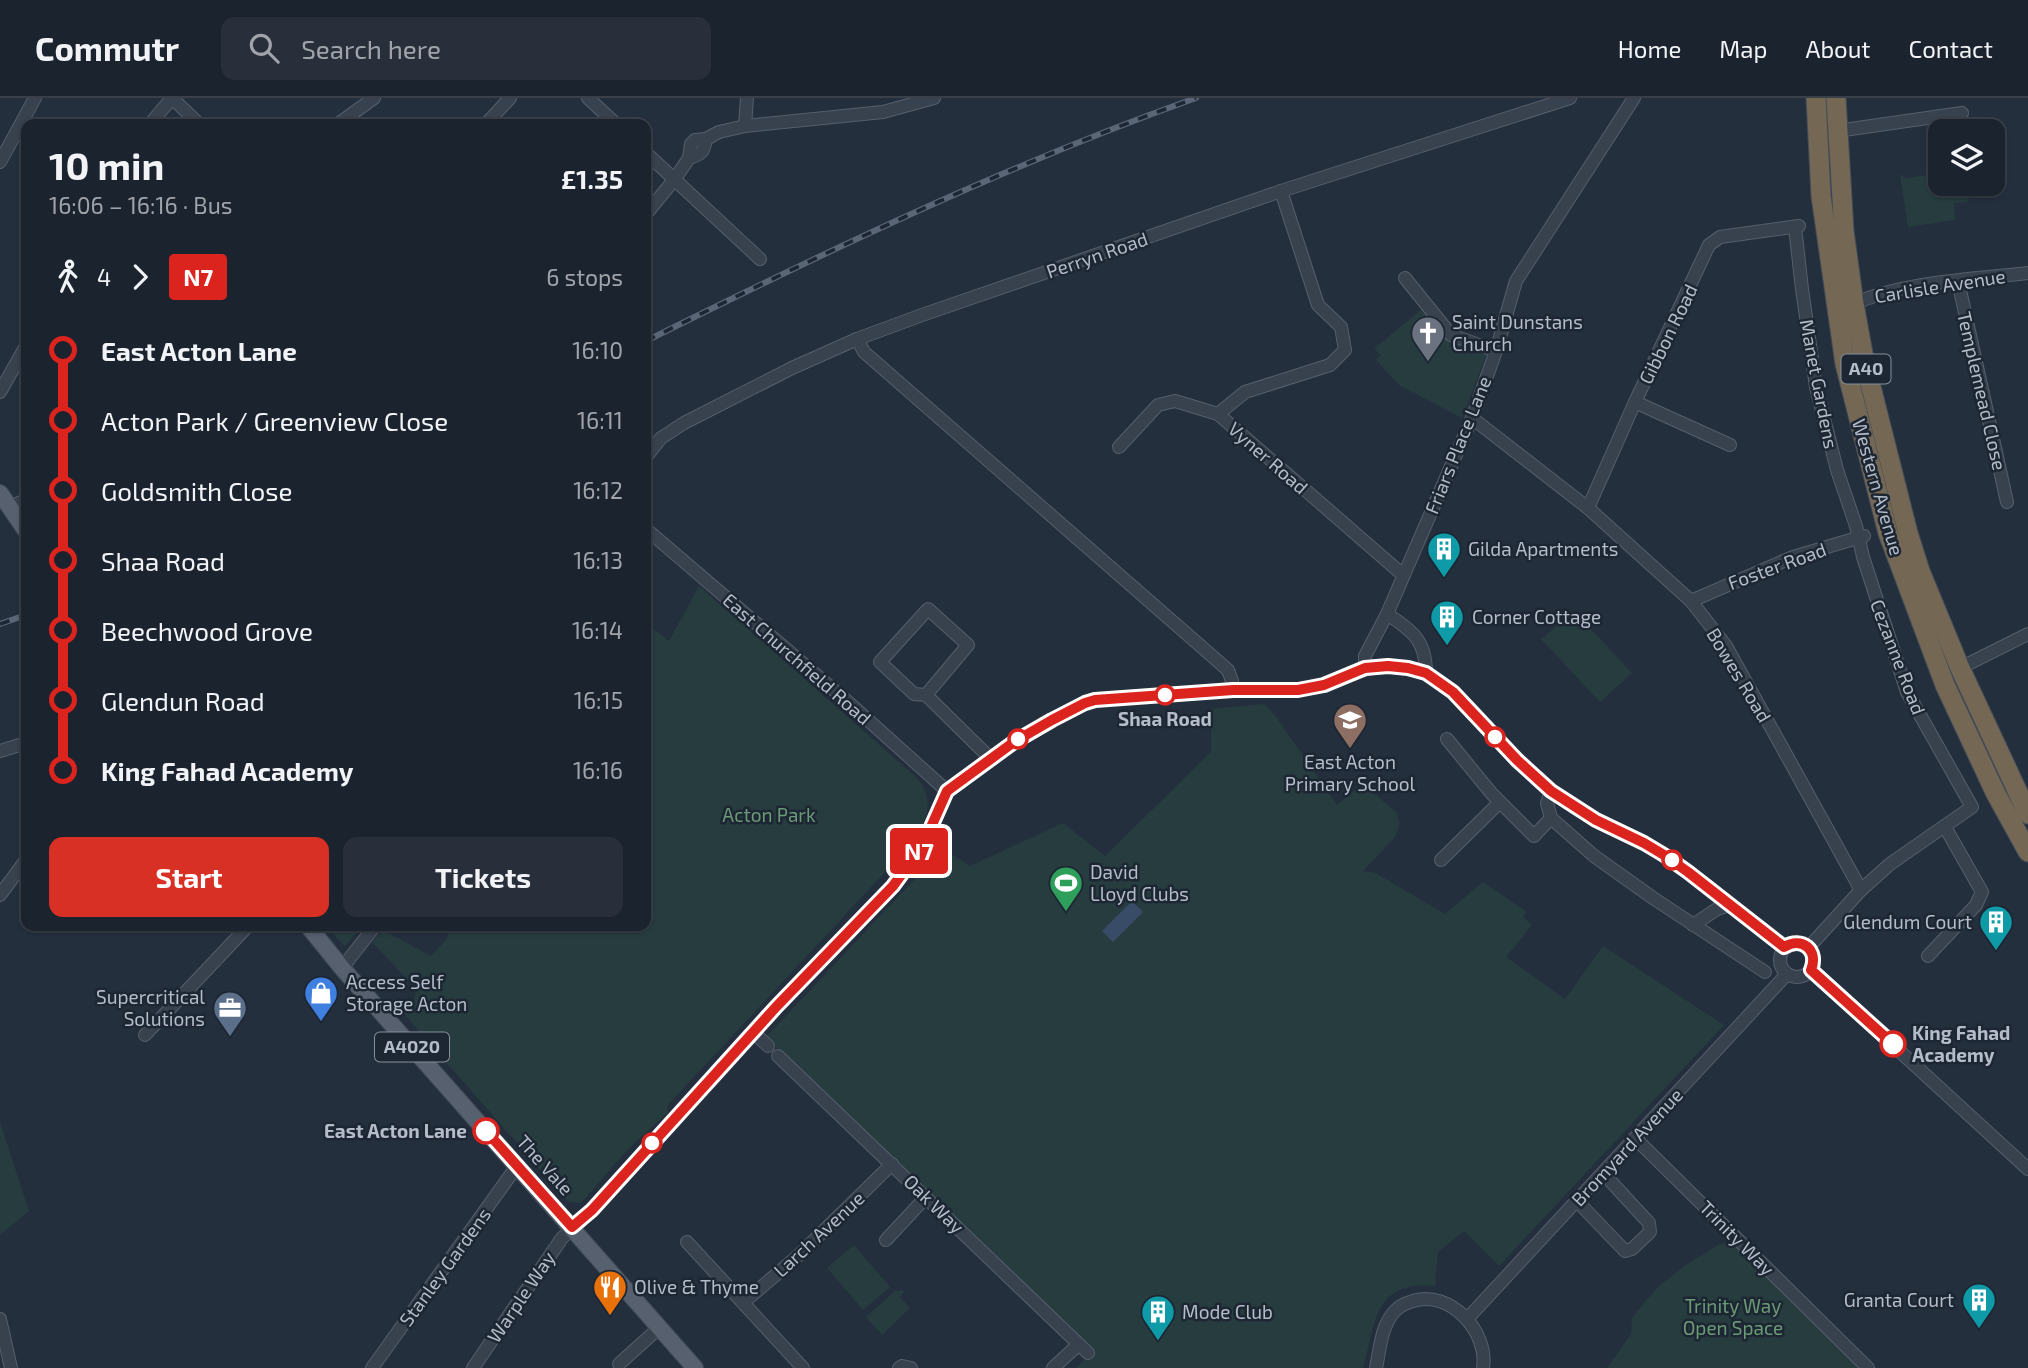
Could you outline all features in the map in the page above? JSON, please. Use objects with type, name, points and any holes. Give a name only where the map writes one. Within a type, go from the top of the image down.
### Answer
[{"type":"highway","name":"Western Avenue","points":[[1816,98],[1821,196],[1845,364],[1888,533],[1945,685],[1996,794],[2028,852]]},
{"type":"highway","name":"Western Avenue","points":[[1836,98],[1844,231],[1854,304],[1864,359],[1908,533],[1920,571],[1960,668],[2022,788],[2028,814]]},
{"type":"main road","points":[[0,493],[21,524]]},
{"type":"main road","name":"The Vale","points":[[312,931],[695,1368]]},
{"type":"street","points":[[154,119],[172,98],[194,119]]},
{"type":"street","points":[[345,119],[374,98]]},
{"type":"street","points":[[491,119],[510,98]]},
{"type":"street","points":[[588,98],[606,119]]},
{"type":"street","points":[[745,126],[747,98]]},
{"type":"street","points":[[651,208],[690,158],[705,150],[706,139],[719,132],[745,126],[883,112],[934,98]]},
{"type":"street","name":"Perryn Road","points":[[651,451],[661,439],[684,423],[792,368],[922,315],[1280,191],[1570,98]]},
{"type":"street","name":"Friars Place Lane","points":[[1365,668],[1366,656],[1472,418],[1496,351],[1516,281],[1634,98]]},
{"type":"street","points":[[0,162],[29,100]]},
{"type":"street","points":[[1837,131],[1962,113]]},
{"type":"street","points":[[651,158],[760,259]]},
{"type":"street","name":"Vyner Road","points":[[1280,191],[1318,305],[1341,327],[1345,350],[1330,365],[1245,392],[1218,414],[1403,575]]},
{"type":"street","name":"Gibbon Road","points":[[1588,508],[1709,245],[1720,237],[1797,227]]},
{"type":"street","name":"Manet Gardens","points":[[1797,227],[1801,289],[1816,387],[1837,470],[1862,537]]},
{"type":"street","name":"Carlisle Avenue","points":[[1854,304],[1868,297],[1915,287],[2028,273]]},
{"type":"street","points":[[1405,278],[1451,335],[1496,351]]},
{"type":"street","name":"Templemead Close","points":[[1958,281],[2007,502]]},
{"type":"street","points":[[857,340],[864,352],[1228,670],[1233,690]]},
{"type":"street","points":[[0,392],[21,358]]},
{"type":"street","points":[[1119,447],[1158,405],[1175,401],[1218,414]]},
{"type":"street","points":[[1635,402],[1730,445]]},
{"type":"street","name":"Bowes Road","points":[[1472,418],[1588,508],[1691,601],[1726,646],[1861,890]]},
{"type":"street","points":[[10,507],[21,502]]},
{"type":"street","name":"East Churchfield Road","points":[[651,533],[848,702],[947,791]]},
{"type":"street","name":"Foster Road","points":[[1691,601],[1793,557],[1862,537]]},
{"type":"street","name":"Cezanne Road","points":[[1862,537],[1869,577],[1907,692],[1972,807],[1945,827]]},
{"type":"street","points":[[926,695],[968,645],[928,609],[880,662],[914,694],[926,695],[990,758]]},
{"type":"street","points":[[1387,614],[1405,626],[1422,645],[1426,673]]},
{"type":"street","points":[[1960,668],[2028,634]]},
{"type":"street","points":[[572,1227],[592,1210],[753,1032],[893,886],[923,845],[947,791],[990,758],[1052,720],[1095,700],[1233,690],[1298,690],[1324,685],[1365,668],[1388,666],[1426,673],[1453,692],[1517,760],[1551,791],[1596,820],[1664,855],[1784,947]]},
{"type":"street","points":[[1447,739],[1500,802],[1534,836],[1551,818]]},
{"type":"street","points":[[0,751],[21,745]]},
{"type":"street","points":[[1551,791],[1548,803],[1551,818],[1594,856],[1765,972]]},
{"type":"street","points":[[1441,860],[1500,802]]},
{"type":"street","points":[[1809,947],[1861,890],[1890,864],[1945,827],[1982,892],[1976,905],[1928,956]]},
{"type":"street","points":[[0,895],[21,867]]},
{"type":"street","points":[[1693,925],[1717,909],[1730,905]]},
{"type":"street","points":[[145,1035],[243,931]]},
{"type":"street","points":[[342,968],[371,931]]},
{"type":"street","points":[[1799,943],[1809,947],[1814,956],[1811,970],[1797,977],[1787,974],[1779,958],[1784,947],[1799,943]]},
{"type":"street","points":[[1811,970],[2011,1152],[2027,1170]]},
{"type":"street","name":"Bromyard Avenue","points":[[1466,1319],[1787,974]]},
{"type":"street","points":[[753,1032],[768,1046]]},
{"type":"street","name":"Oak Way","points":[[778,1056],[1083,1349],[1052,1368]]},
{"type":"street","name":"Trinity Way","points":[[1636,1139],[1868,1368]]},
{"type":"street","name":"Larch Avenue","points":[[744,1302],[799,1255],[892,1164]]},
{"type":"street","name":"Stanley Gardens","points":[[372,1368],[517,1166]]},
{"type":"street","points":[[1577,1201],[1626,1251],[1632,1249],[1650,1232],[1649,1223],[1603,1173]]},
{"type":"street","points":[[886,1240],[926,1197]]},
{"type":"street","name":"Warple Way","points":[[473,1368],[572,1227]]},
{"type":"street","points":[[687,1241],[803,1368]]},
{"type":"street","points":[[1376,1368],[1388,1321],[1395,1310],[1405,1303],[1419,1299],[1437,1299],[1454,1307],[1466,1319],[1485,1354],[1483,1368]]},
{"type":"street","points":[[0,1319],[11,1368]]},
{"type":"street","points":[[619,1363],[660,1327]]},
{"type":"street","points":[[900,1368],[911,1368]]},
{"type":"green space","points":[[1900,174],[1907,178],[1928,175],[1928,196],[1969,196],[1967,202],[1954,203],[1955,220],[1908,227]]},
{"type":"green space","points":[[1424,307],[1450,339],[1488,351],[1462,418],[1399,385],[1376,360],[1381,355],[1374,349]]},
{"type":"green space","name":"Acton Park","points":[[699,586],[917,778],[924,788],[927,808],[921,828],[901,855],[667,1106],[668,1113],[630,1147],[581,1203],[569,1202],[402,1011],[414,1000],[416,989],[372,942],[385,931],[431,956],[446,940],[449,931],[651,931],[651,627],[669,641]]},
{"type":"green space","points":[[1574,611],[1632,673],[1600,702],[1541,639]]},
{"type":"green space","points":[[1264,704],[1274,714],[1337,805],[1363,784],[1396,812],[1400,824],[1395,837],[1363,871],[1376,873],[1445,914],[1483,882],[1527,912],[1523,917],[1532,925],[1506,957],[1565,999],[1603,946],[1724,1025],[1499,1266],[1464,1231],[1438,1252],[1435,1286],[1414,1286],[1399,1290],[1388,1298],[1375,1322],[1363,1368],[1076,1368],[1093,1351],[766,1037],[943,849],[970,866],[1063,823],[1105,856],[1211,752],[1211,709]]},
{"type":"green space","points":[[331,931],[358,931],[345,946]]},
{"type":"green space","points":[[0,1122],[29,1211],[0,1235]]},
{"type":"green space","name":"Trinity Way Open Space","points":[[1735,1241],[1789,1294],[1786,1297],[1860,1368],[1607,1368],[1631,1334],[1632,1317],[1659,1286],[1684,1266],[1718,1245]]},
{"type":"green space","points":[[854,1245],[890,1287],[863,1310],[827,1268]]},
{"type":"green space","points":[[895,1291],[904,1292],[900,1297],[910,1308],[882,1335],[866,1317]]},
{"type":"water","points":[[1132,901],[1143,912],[1113,942],[1102,931]]},
{"type":"railway","points":[[651,339],[917,211],[1125,124],[1196,98]]},
{"type":"railway","points":[[0,624],[21,617]]},
{"type":"bus line","name":"N7","points":[[486,1131],[572,1227],[592,1210],[776,1007],[893,886],[923,845],[947,791],[990,758],[1052,720],[1095,700],[1233,690],[1298,690],[1324,685],[1365,668],[1388,666],[1426,673],[1453,692],[1517,760],[1551,791],[1596,820],[1664,855],[1784,947],[1794,943],[1809,947],[1814,956],[1811,970],[1893,1044]]},
{"type":"place","name":"Saint Dunstans Church","points":[[1428,363]]},
{"type":"place","name":"Gilda Apartments","points":[[1444,579]]},
{"type":"place","name":"Corner Cottage","points":[[1447,647]]},
{"type":"place","name":"Shaa Road","points":[[1165,695]]},
{"type":"place","name":"East Acton Primary School","points":[[1350,750]]},
{"type":"place","name":"David Lloyd Clubs","points":[[1066,913]]},
{"type":"place","name":"Glendum Court","points":[[1996,952]]},
{"type":"place","name":"Access Self Storage Acton","points":[[321,1023]]},
{"type":"place","name":"Supercritical Solutions","points":[[230,1038]]},
{"type":"place","name":"King Fahad Academy","points":[[1893,1044]]},
{"type":"place","name":"East Acton Lane","points":[[486,1131]]},
{"type":"place","name":"Olive & Thyme","points":[[610,1317]]},
{"type":"place","name":"Granta Court","points":[[1979,1330]]},
{"type":"place","name":"Mode Club","points":[[1158,1342]]}]
